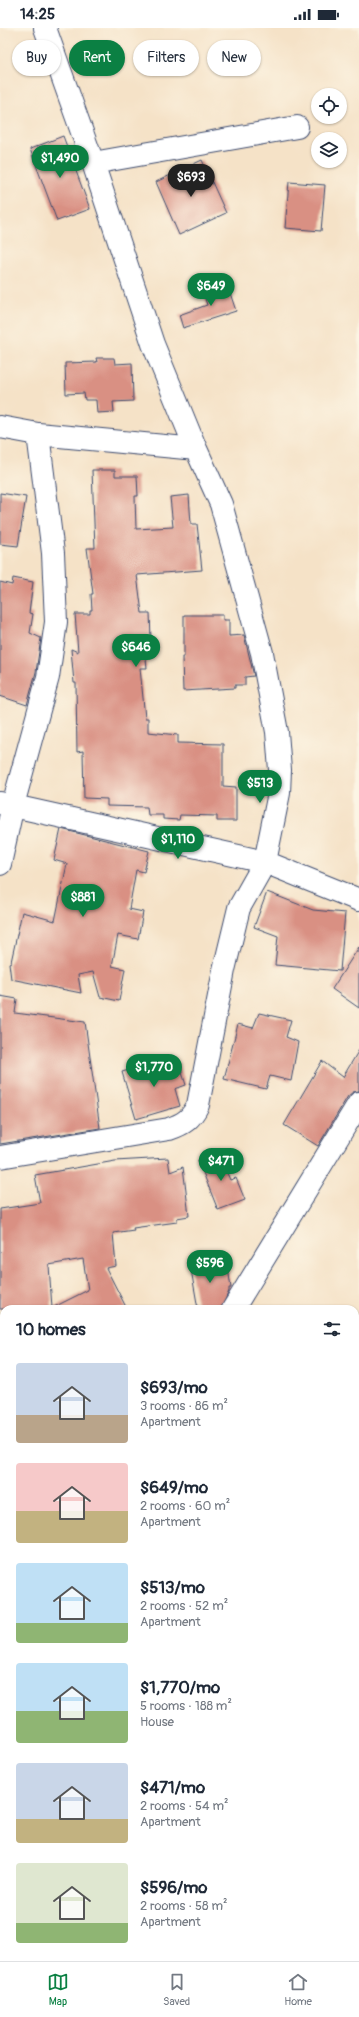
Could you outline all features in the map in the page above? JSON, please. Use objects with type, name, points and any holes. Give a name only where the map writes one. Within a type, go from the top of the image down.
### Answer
[{"type":"street","points":[[0,1157],[169,1129],[184,1123],[192,1116],[198,1105],[222,978],[239,908],[265,862],[279,793],[279,757],[275,725],[262,653],[221,504],[196,449],[153,344],[93,163],[45,28]]},
{"type":"street","points":[[93,163],[297,127]]},
{"type":"street","points":[[0,427],[38,434],[196,449]]},
{"type":"street","points":[[0,864],[6,804],[48,677],[56,622],[53,553],[38,434]]},
{"type":"street","points":[[6,804],[265,862],[359,900]]},
{"type":"street","points":[[235,1305],[359,1103]]},
{"type":"building","points":[[63,136],[90,209],[57,221],[30,149]]},
{"type":"building","points":[[202,160],[226,213],[179,235],[156,182]]},
{"type":"building","points":[[289,182],[325,185],[321,231],[285,228]]},
{"type":"building","points":[[227,284],[236,311],[183,328],[179,315],[207,305],[203,292]]},
{"type":"building","points":[[96,358],[114,358],[115,364],[132,363],[133,401],[113,402],[114,412],[97,413],[96,400],[85,400],[84,393],[66,394],[65,363],[97,362]]},
{"type":"building","points":[[92,470],[115,470],[115,476],[137,476],[138,496],[135,496],[136,529],[173,527],[170,497],[189,495],[191,524],[197,524],[202,570],[137,575],[142,613],[150,613],[151,639],[144,640],[147,668],[140,668],[145,718],[148,718],[148,732],[178,735],[178,743],[223,744],[223,786],[236,787],[236,821],[217,821],[217,816],[180,815],[179,820],[163,819],[163,815],[148,815],[147,807],[107,806],[107,799],[84,798],[83,751],[77,752],[76,683],[74,683],[71,649],[78,652],[75,614],[90,614],[90,610],[92,610],[91,594],[93,594],[87,548],[95,548]]},
{"type":"building","points":[[0,493],[26,497],[18,546],[0,544]]},
{"type":"building","points":[[13,578],[33,582],[29,613],[33,614],[30,633],[41,638],[36,672],[27,705],[0,696],[0,582],[12,585]]},
{"type":"building","points":[[184,615],[223,615],[223,620],[229,620],[229,636],[244,635],[254,676],[245,677],[245,685],[235,685],[235,688],[183,691],[182,657],[184,657]]},
{"type":"building","points":[[61,829],[149,851],[144,872],[136,870],[129,909],[143,912],[138,939],[118,935],[112,966],[125,969],[119,1001],[100,997],[93,972],[78,975],[81,993],[11,979],[9,963],[11,962],[22,912],[55,921],[67,864],[54,860]]},
{"type":"building","points":[[267,892],[313,910],[345,913],[340,971],[275,965],[278,936],[254,927]]},
{"type":"building","points":[[359,947],[359,1008],[332,989]]},
{"type":"building","points":[[0,996],[17,999],[15,1013],[85,1022],[100,1128],[0,1144]]},
{"type":"building","points":[[259,1013],[291,1020],[286,1037],[298,1042],[291,1081],[270,1076],[266,1089],[224,1079],[238,1024],[253,1028]]},
{"type":"building","points":[[359,1050],[359,1091],[353,1092],[348,1096],[318,1146],[284,1125],[322,1061],[343,1077]]},
{"type":"building","points":[[163,1060],[164,1068],[179,1063],[186,1085],[175,1089],[180,1106],[136,1119],[122,1072]]},
{"type":"building","points":[[218,1152],[230,1180],[236,1178],[245,1200],[218,1210],[198,1160]]},
{"type":"building","points":[[168,1158],[170,1172],[183,1167],[189,1216],[177,1218],[177,1222],[133,1228],[134,1230],[113,1233],[116,1266],[106,1268],[125,1305],[58,1305],[88,1290],[83,1259],[49,1265],[52,1305],[0,1305],[0,1209],[40,1203],[35,1175],[115,1161]]},
{"type":"building","points":[[219,1257],[221,1269],[228,1268],[231,1288],[229,1288],[223,1305],[197,1305],[190,1264]]}]
